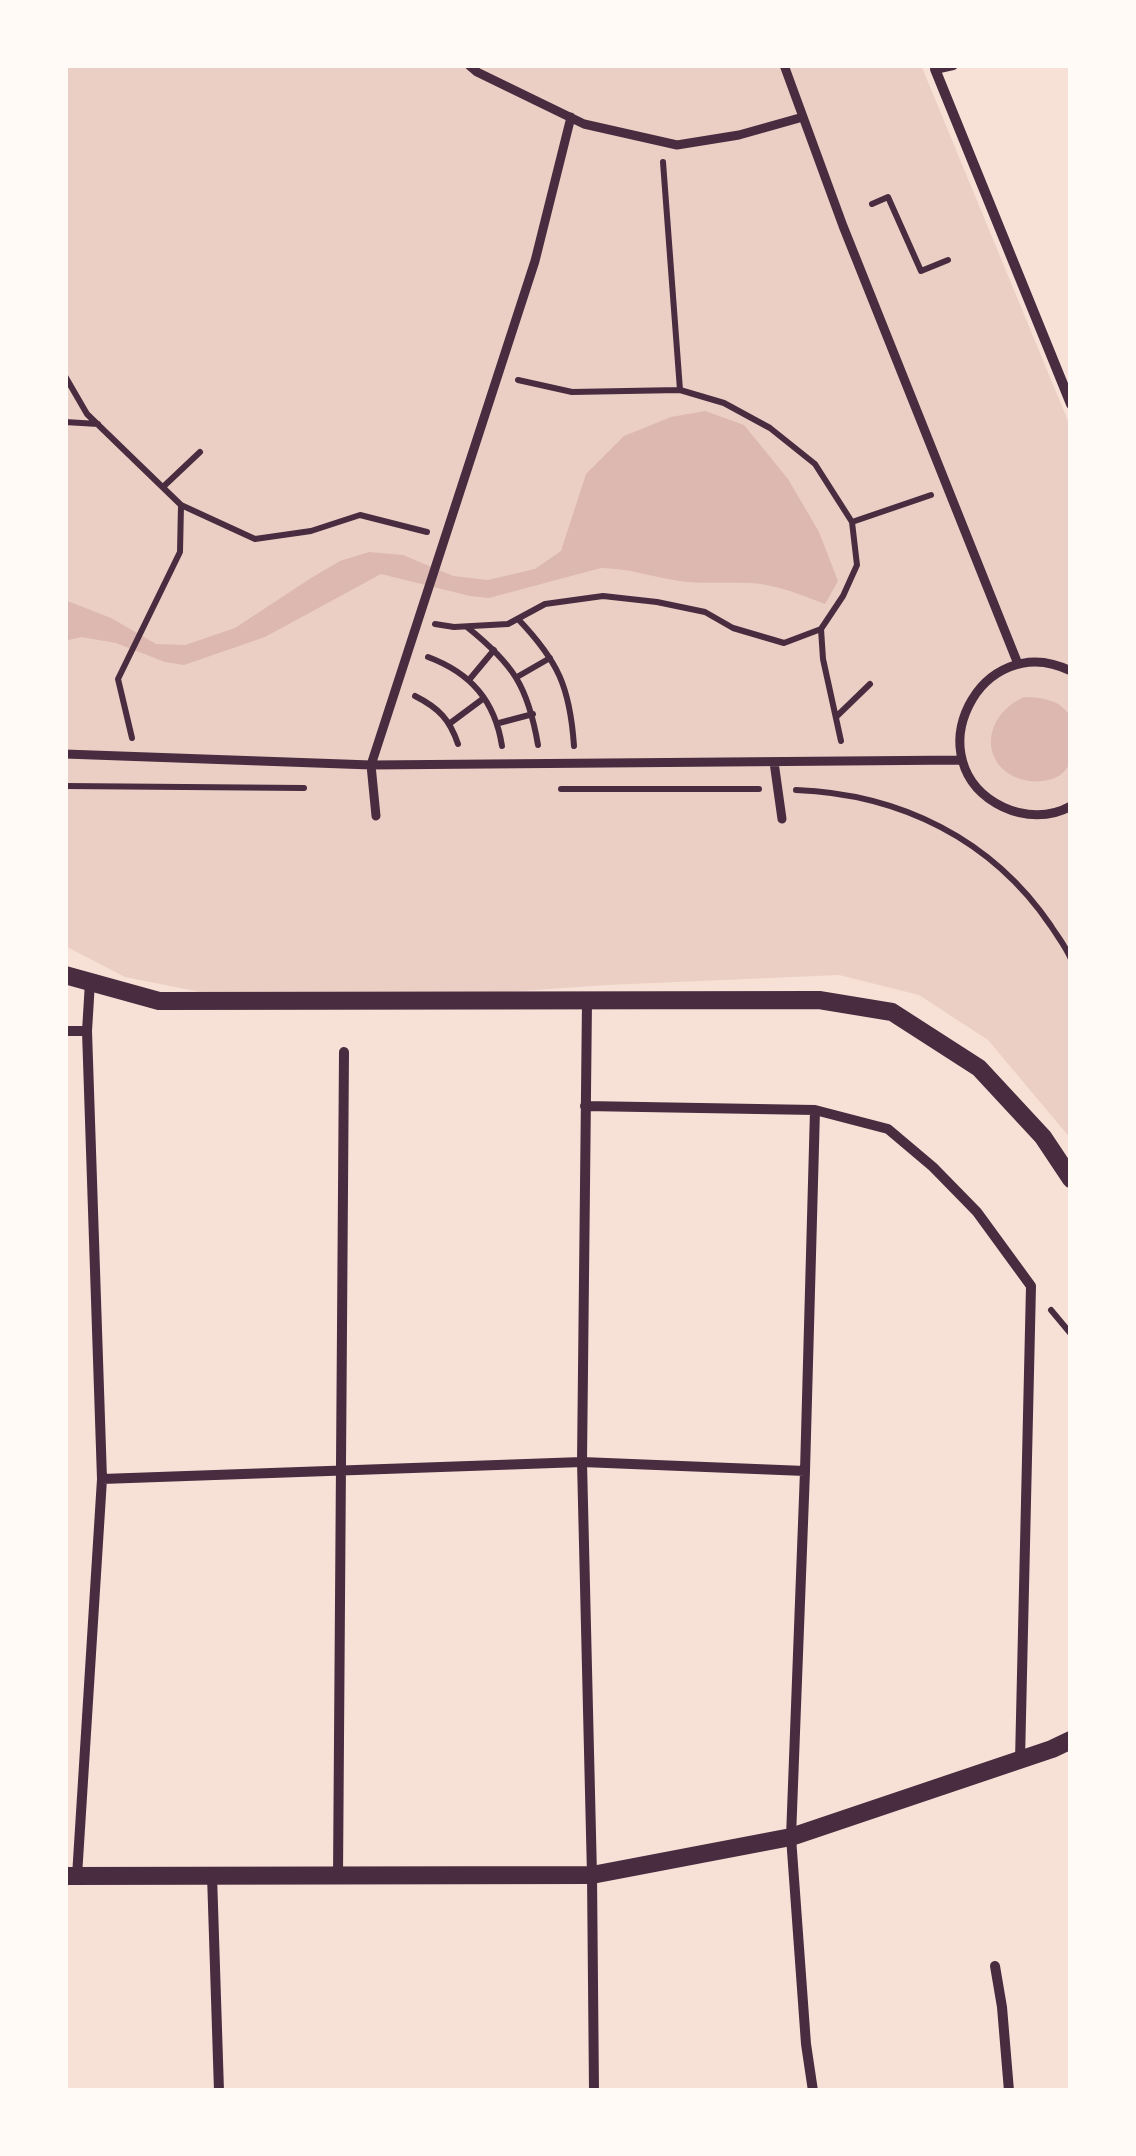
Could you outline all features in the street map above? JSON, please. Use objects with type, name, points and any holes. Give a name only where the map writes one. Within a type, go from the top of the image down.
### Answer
[{"type":"street","points":[[470,65],[584,124],[676,145],[739,135],[803,117]]},
{"type":"street","points":[[784,65],[1018,664]]},
{"type":"street","points":[[953,65],[934,68],[1071,404]]},
{"type":"street","points":[[376,816],[371,765],[534,261],[570,117]]},
{"type":"street","points":[[1071,671],[1042,662],[1018,664],[996,674],[976,690],[964,712],[959,736],[962,760],[974,784],[992,802],[1015,813],[1041,816],[1071,806]]},
{"type":"street","points":[[65,754],[371,765],[962,760]]},
{"type":"street","points":[[774,762],[782,820]]},
{"type":"street","points":[[65,975],[158,1001],[819,1000],[892,1012],[978,1068],[1042,1138],[1071,1179]]},
{"type":"street","points":[[90,982],[87,1031],[102,1479],[71,1876],[592,1875],[791,1837],[1071,1740]]},
{"type":"street","points":[[586,1001],[582,1462],[594,2091]]},
{"type":"street","points":[[65,1031],[87,1031]]},
{"type":"street","points":[[338,1875],[344,1052]]},
{"type":"street","points":[[585,1106],[815,1110],[888,1129],[977,1212],[1031,1286],[1020,1760]]},
{"type":"street","points":[[813,2091],[791,1837],[815,1110]]},
{"type":"street","points":[[102,1479],[582,1462],[805,1471]]},
{"type":"street","points":[[212,1875],[219,2091]]},
{"type":"street","points":[[995,1966],[1009,2091]]},
{"type":"path","points":[[662,142],[680,390]]},
{"type":"path","points":[[872,204],[888,198],[921,270],[948,260]]},
{"type":"path","points":[[417,622],[508,624],[545,604],[603,596],[706,612],[733,628],[784,643],[821,629],[843,596],[857,564],[852,522],[815,464],[770,428],[724,403],[680,390],[572,392],[498,375]]},
{"type":"path","points":[[65,376],[87,414],[181,506],[255,539],[311,530],[360,515],[445,536]]},
{"type":"path","points":[[65,422],[98,424]]},
{"type":"path","points":[[163,488],[200,452]]},
{"type":"path","points":[[852,522],[949,490]]},
{"type":"path","points":[[137,756],[118,679],[180,552],[181,506]]},
{"type":"path","points":[[518,619],[543,646],[558,670],[570,702],[575,764]]},
{"type":"path","points":[[466,626],[517,677],[533,714],[541,764]]},
{"type":"path","points":[[821,629],[823,659],[846,762]]},
{"type":"path","points":[[408,650],[440,662],[469,680],[499,723],[505,764]]},
{"type":"path","points":[[469,680],[494,650]]},
{"type":"path","points":[[517,677],[550,658]]},
{"type":"path","points":[[836,716],[870,684]]},
{"type":"path","points":[[396,686],[444,713],[460,752],[460,764]]},
{"type":"path","points":[[449,724],[484,698]]},
{"type":"path","points":[[499,723],[533,714]]},
{"type":"path","points":[[65,786],[318,788]]},
{"type":"path","points":[[546,789],[777,790],[869,798],[941,826],[1004,870],[1033,900],[1071,958]]},
{"type":"shaded area","points":[[65,65],[921,65],[1071,428],[1071,1139],[988,1040],[919,995],[839,975],[374,1001],[205,993],[125,977],[65,946]]},
{"type":"shaded area","points":[[705,411],[744,425],[788,479],[819,532],[838,581],[825,604],[769,585],[679,581],[611,568],[489,598],[381,574],[265,637],[184,665],[116,643],[81,637],[65,641],[65,600],[111,618],[156,644],[185,645],[235,628],[340,561],[369,552],[403,555],[453,576],[488,580],[535,569],[561,551],[586,474],[624,436],[671,417]]},
{"type":"shaded area","points":[[1025,697],[1059,704],[1071,720],[1071,759],[1067,768],[1052,779],[1032,781],[1013,776],[1005,771],[992,750],[993,729],[998,719],[1014,702]]}]
